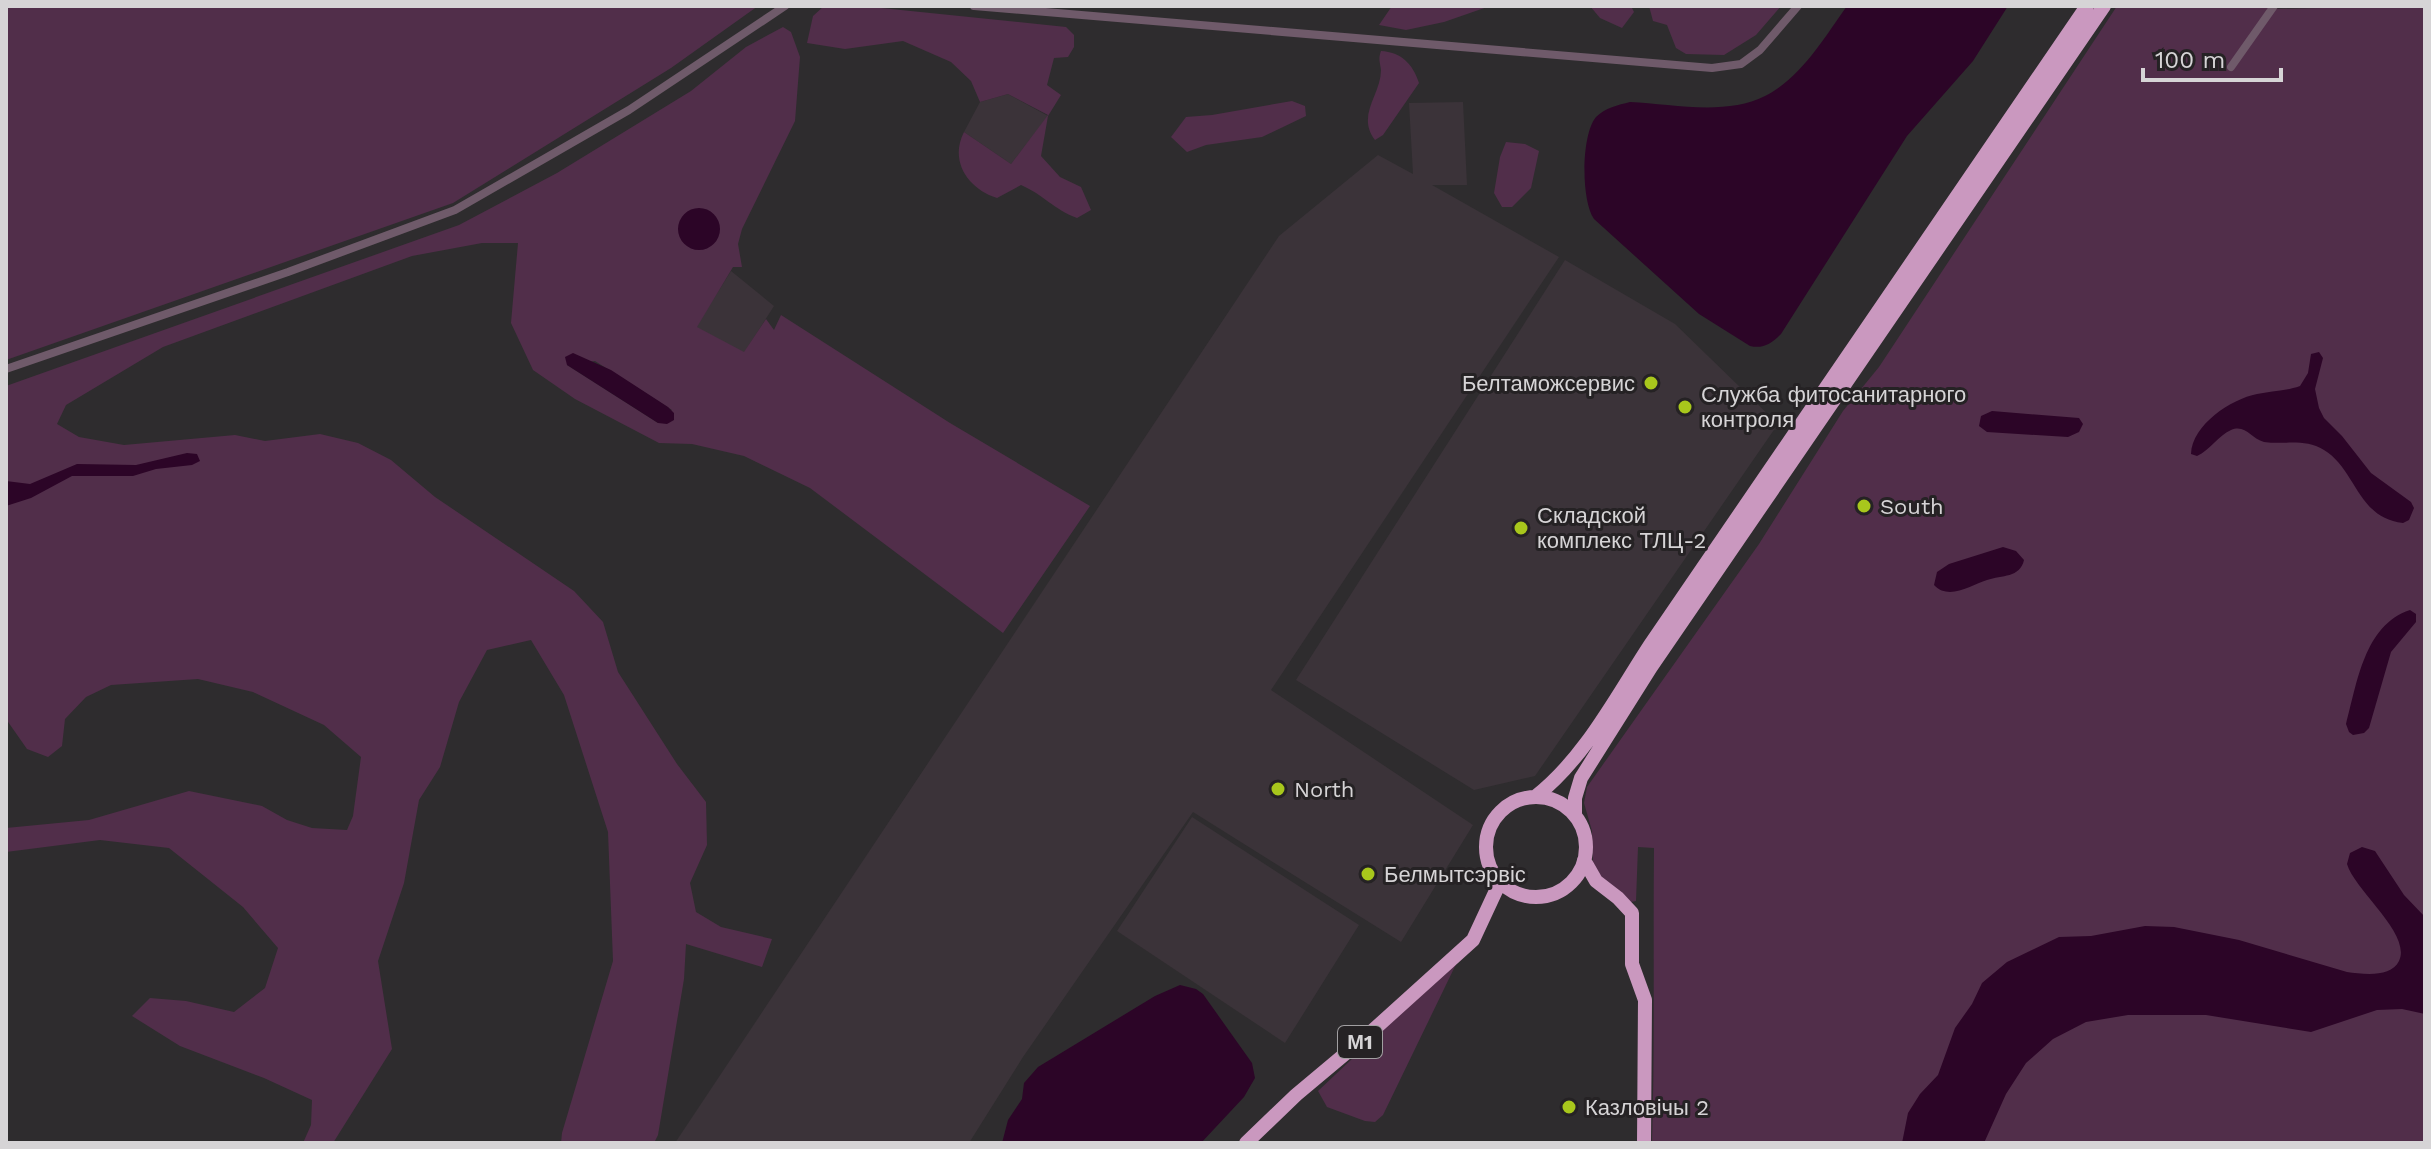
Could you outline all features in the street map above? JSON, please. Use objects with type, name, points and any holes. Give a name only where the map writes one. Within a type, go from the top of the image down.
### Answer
[{"type":"highway","points":[[1535,797],[1559,776],[1602,718],[2087,6]]},
{"type":"highway","points":[[1575,815],[1575,798],[1581,778],[1651,667],[2104,6]]},
{"type":"highway","points":[[1535,797],[1556,800],[1575,815],[1585,832],[1587,845],[1584,860],[1573,882],[1550,895],[1523,895],[1500,882],[1487,858],[1488,830],[1507,806],[1522,798],[1535,797]]},
{"type":"highway","points":[[1584,860],[1596,881],[1632,913],[1632,964],[1645,1000],[1644,1143]]},
{"type":"highway","name":"М1","points":[[1246,1143],[1296,1095],[1473,940],[1500,882]]},
{"type":"street","points":[[6,369],[288,272],[455,210],[629,110],[785,6]]},
{"type":"street","points":[[974,6],[1712,68],[1741,64],[1760,50],[1798,6]]},
{"type":"street","points":[[2231,67],[2274,6]]},
{"type":"shaded area","points":[[6,6],[758,6],[671,68],[453,203],[6,360]]},
{"type":"shaded area","points":[[824,6],[862,6],[1066,27],[1074,35],[1074,47],[1068,57],[1054,58],[1047,85],[1061,95],[1048,116],[1041,156],[1060,177],[1081,187],[1091,210],[1077,218],[1021,185],[997,198],[978,188],[970,181],[960,163],[960,143],[964,132],[1011,164],[1048,115],[1008,94],[980,102],[971,81],[951,62],[903,41],[845,49],[807,43],[813,16]]},
{"type":"shaded area","points":[[1392,6],[1490,6],[1444,22],[1406,30],[1379,25]]},
{"type":"shaded area","points":[[1590,6],[1631,6],[1634,12],[1622,28],[1600,18]]},
{"type":"shaded area","points":[[1649,6],[1781,6],[1756,35],[1724,55],[1686,54],[1676,48],[1667,25],[1653,21]]},
{"type":"shaded area","points":[[1847,6],[2008,6],[1973,61],[1907,136],[1781,334],[1767,345],[1750,346],[1699,314],[1594,219],[1587,198],[1584,168],[1591,126],[1600,114],[1630,102],[1716,107],[1733,106],[1765,96],[1801,68]]},
{"type":"shaded area","points":[[2117,6],[2268,6],[2268,9],[2425,6],[2425,1143],[1652,1143],[1654,848],[1638,847],[1636,901],[1631,902],[1610,888],[1593,865],[1592,831],[1584,803],[1587,787],[1759,544],[1843,411],[1879,367]]},
{"type":"shaded area","points":[[783,27],[791,32],[800,57],[795,121],[742,229],[738,244],[742,267],[733,267],[697,327],[744,352],[766,319],[774,330],[781,315],[950,423],[1090,506],[1003,633],[810,488],[744,456],[692,444],[659,443],[575,399],[533,370],[511,323],[518,243],[482,243],[412,256],[163,347],[66,405],[57,424],[79,437],[124,445],[235,435],[265,441],[320,434],[358,443],[391,460],[435,497],[574,591],[603,622],[618,672],[677,764],[706,802],[707,845],[690,883],[696,912],[721,927],[772,939],[762,967],[686,944],[684,979],[658,1135],[654,1143],[561,1143],[613,961],[608,832],[564,695],[531,640],[487,650],[459,702],[440,767],[419,800],[404,883],[378,961],[392,1049],[333,1143],[303,1143],[311,1125],[312,1100],[180,1046],[132,1016],[150,998],[186,1001],[234,1012],[265,988],[278,948],[243,907],[169,848],[100,840],[6,852],[6,828],[89,820],[189,791],[262,806],[287,820],[312,828],[347,830],[353,816],[361,757],[324,725],[253,692],[198,679],[111,685],[86,697],[65,719],[62,746],[48,757],[27,749],[6,719],[6,386],[459,225],[557,173],[691,91],[746,47]],"holes":[[[595,361],[672,410],[658,423],[567,365]]]},
{"type":"shaded area","points":[[1381,51],[1405,60],[1419,83],[1383,135],[1375,140],[1368,122],[1380,79]]},
{"type":"shaded area","points":[[1008,94],[1048,116],[1011,164],[964,132],[980,102]]},
{"type":"shaded area","points":[[1292,101],[1305,106],[1306,116],[1262,137],[1206,145],[1187,152],[1171,137],[1186,117]]},
{"type":"shaded area","points":[[1463,102],[1467,185],[1432,185],[1559,257],[1271,690],[1473,825],[1401,942],[1193,812],[1023,1057],[969,1143],[675,1143],[1279,236],[1378,155],[1413,174],[1409,103]]},
{"type":"shaded area","points":[[1506,142],[1525,144],[1539,151],[1531,188],[1512,207],[1502,207],[1494,193],[1500,157]]},
{"type":"shaded area","points":[[699,208],[714,214],[720,229],[714,244],[699,250],[684,244],[678,229],[684,214]]},
{"type":"shaded area","points":[[1565,260],[1675,324],[1778,424],[1535,776],[1474,790],[1296,680]]},
{"type":"shaded area","points":[[731,271],[774,306],[744,353],[696,327]]},
{"type":"shaded area","points":[[2319,352],[2323,358],[2315,389],[2324,418],[2371,473],[2411,502],[2414,508],[2409,520],[2403,523],[2376,512],[2366,503],[2335,458],[2317,446],[2264,442],[2245,430],[2236,429],[2226,433],[2197,456],[2191,454],[2198,433],[2215,415],[2247,397],[2300,386],[2308,373],[2311,354]]},
{"type":"shaded area","points":[[573,353],[611,370],[668,407],[674,413],[674,420],[667,424],[658,423],[567,365],[565,357]]},
{"type":"shaded area","points":[[1992,411],[2079,418],[2083,424],[2079,432],[2068,437],[1987,432],[1979,426],[1981,416]]},
{"type":"shaded area","points":[[187,453],[197,454],[200,461],[133,476],[72,476],[31,498],[6,506],[6,481],[30,484],[77,464],[136,465]]},
{"type":"shaded area","points":[[2003,547],[2016,551],[2024,560],[2014,573],[1953,592],[1940,590],[1934,585],[1937,572],[1949,564]]},
{"type":"shaded area","points":[[2410,610],[2416,614],[2416,622],[2391,652],[2369,728],[2364,733],[2353,735],[2346,724],[2359,674],[2372,642],[2394,618]]},
{"type":"shaded area","points":[[1192,817],[1359,925],[1285,1043],[1117,931]]},
{"type":"shaded area","points":[[2362,847],[2375,851],[2404,895],[2425,917],[2425,1014],[2402,1009],[2377,1010],[2311,1032],[2206,1015],[2128,1015],[2086,1022],[2053,1039],[2026,1063],[2006,1094],[1984,1143],[1902,1143],[1908,1113],[1938,1075],[1955,1028],[1982,983],[2007,962],[2059,937],[2091,936],[2145,926],[2174,927],[2239,940],[2347,972],[2376,974],[2390,970],[2399,961],[2401,950],[2397,938],[2347,864],[2350,853]]},
{"type":"shaded area","points":[[1459,958],[1383,1115],[1375,1122],[1365,1121],[1327,1107],[1318,1091]]},
{"type":"shaded area","points":[[1180,985],[1203,994],[1252,1063],[1255,1078],[1244,1097],[1201,1143],[1002,1143],[1008,1120],[1022,1099],[1024,1083],[1038,1067],[1155,996]]},
{"type":"place","name":"Белтаможсервис","points":[[1651,383]]},
{"type":"place","name":"Служба фитосанитарного контроля","points":[[1685,407]]},
{"type":"place","name":"South","points":[[1864,506]]},
{"type":"place","name":"Складской комплекс ТЛЦ-2","points":[[1521,528]]},
{"type":"place","name":"North","points":[[1278,789]]},
{"type":"place","name":"Белмытсэрвіс","points":[[1368,874]]},
{"type":"place","name":"Казловічы 2","points":[[1569,1107]]}]
